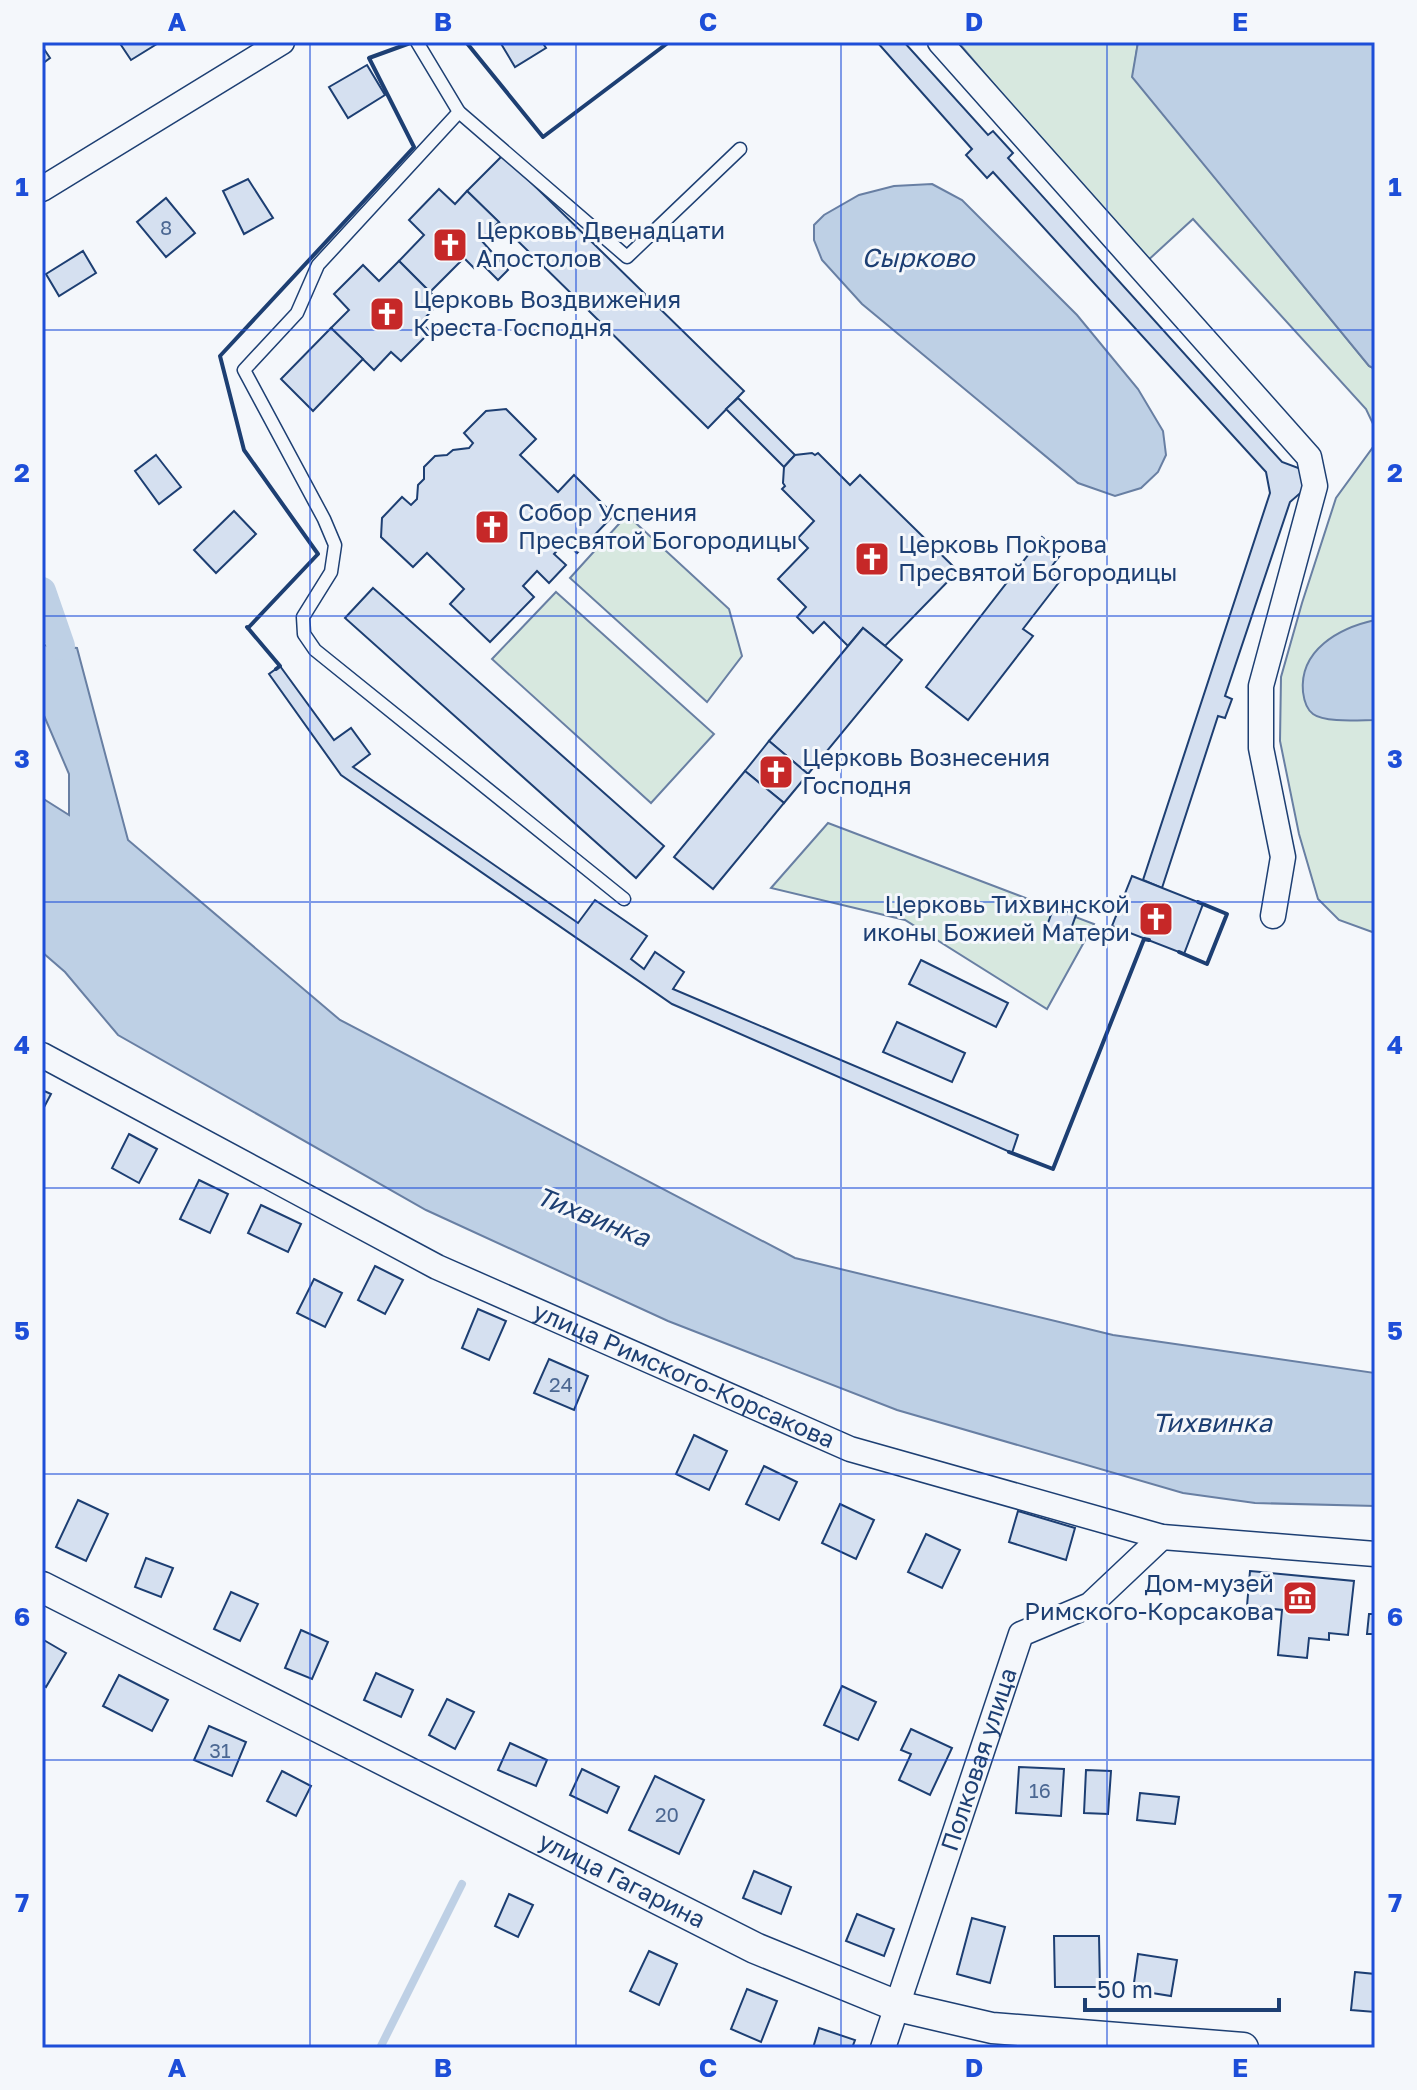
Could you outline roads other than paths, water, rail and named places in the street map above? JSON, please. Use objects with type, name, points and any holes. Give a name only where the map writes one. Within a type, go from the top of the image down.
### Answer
[{"type":"street","points":[[42,189],[282,42]]},
{"type":"street","points":[[940,42],[1309,457],[1315,486],[1261,686],[1261,748],[1283,857],[1273,916]]},
{"type":"street","name":"улица Римского-Корсакова","points":[[42,1055],[437,1267],[850,1449],[1162,1537],[1375,1554]]},
{"type":"street","name":"Полковая улица","points":[[883,2048],[1021,1634],[1090,1605],[1162,1537]]},
{"type":"street","name":"улица Гагарина","points":[[42,1587],[755,1948],[897,2006],[992,2028],[1243,2048]]},
{"type":"lane","points":[[417,42],[459,112],[627,257],[740,149]]},
{"type":"lane","points":[[459,112],[318,265],[297,313],[244,370],[335,545],[331,572],[303,617],[304,634],[315,650],[624,899]]},
{"type":"water","points":[[1138,42],[1375,42],[1375,369],[1369,366],[1132,77]]},
{"type":"water","name":"Сырково","points":[[932,184],[962,200],[1077,315],[1138,389],[1163,431],[1166,455],[1158,472],[1141,488],[1115,496],[1078,483],[862,304],[822,260],[814,240],[814,225],[824,215],[859,195],[894,186]]},
{"type":"water","points":[[1375,620],[1375,720],[1334,720],[1313,714],[1305,701],[1303,677],[1315,653],[1335,635]]},
{"type":"water","name":"Тихвинка","points":[[42,645],[77,648],[128,840],[340,1020],[795,1258],[1113,1335],[1375,1373],[1375,1506],[1255,1503],[1183,1493],[897,1410],[668,1321],[426,1210],[118,1035],[65,972],[42,952],[42,798],[69,815],[69,774],[42,711]]},
{"type":"waterway","points":[[42,591],[61,646]]},
{"type":"waterway","points":[[380,2048],[462,1884]]},
{"type":"place","name":"Церковь Двенадцати Апостолов","points":[[450,245]]},
{"type":"place","name":"Церковь Воздвижения Креста Господня","points":[[387,314]]},
{"type":"place","name":"Собор Успения Пресвятой Богородицы","points":[[492,527]]},
{"type":"place","name":"Церковь Покрова Пресвятой Богородицы","points":[[872,559]]},
{"type":"place","name":"Церковь Вознесения Господня","points":[[776,772]]},
{"type":"place","name":"Церковь Тихвинской иконы Божией Матери","points":[[1156,919]]},
{"type":"place","name":"Дом-музей Римского-Корсакова","points":[[1300,1598]]}]
